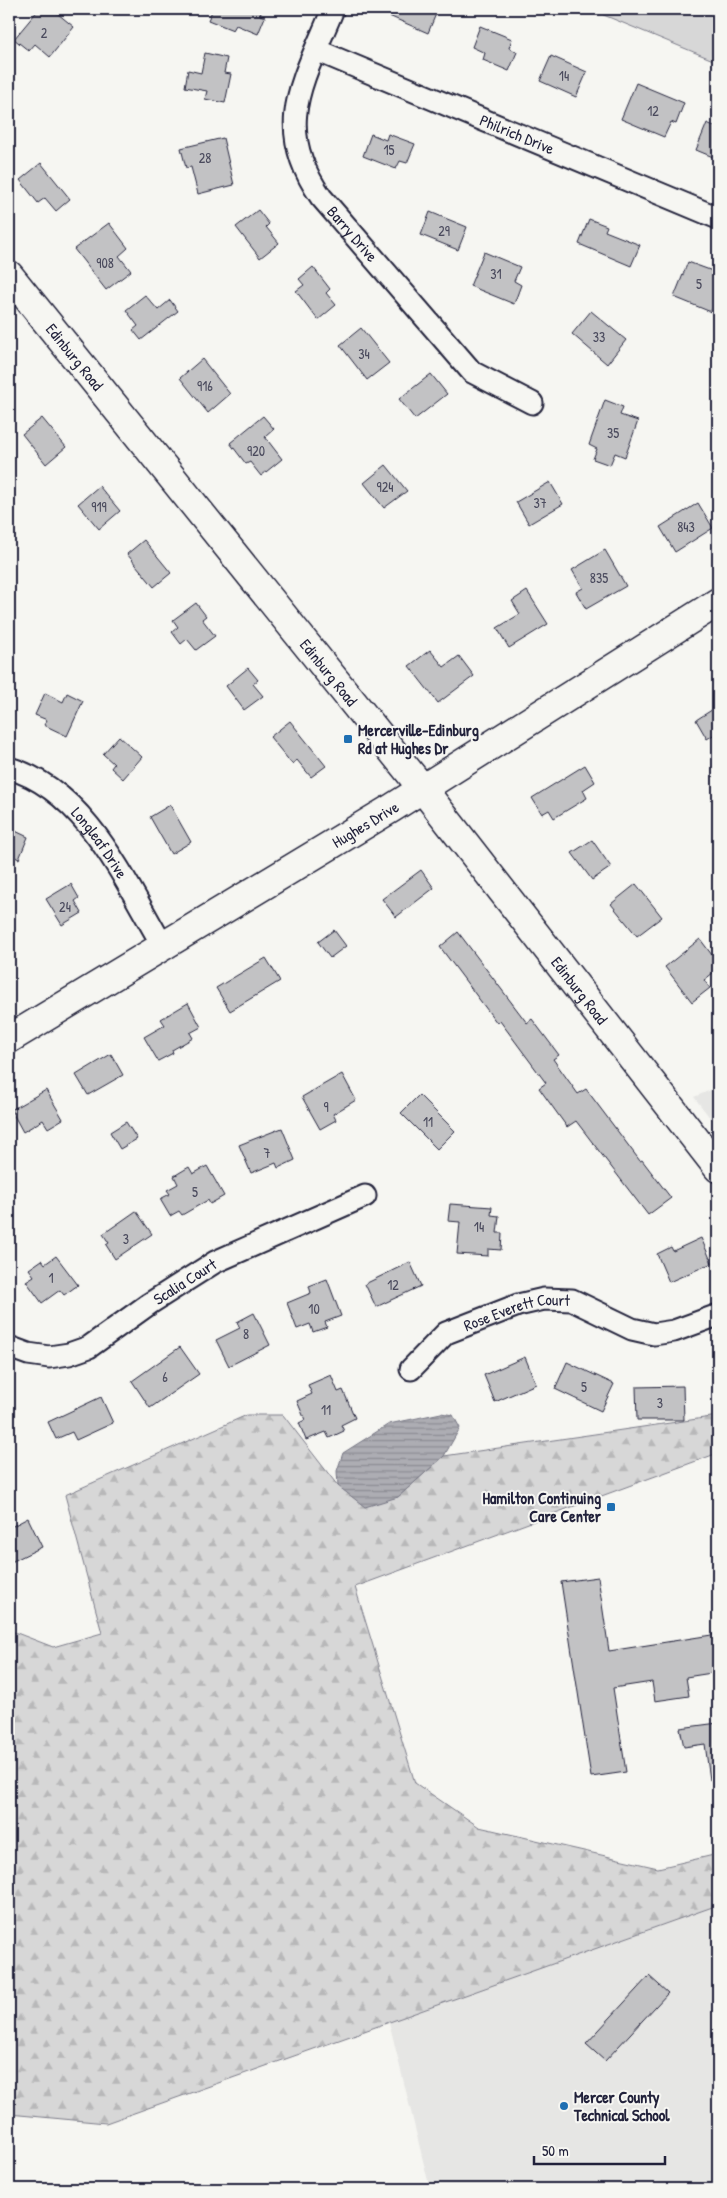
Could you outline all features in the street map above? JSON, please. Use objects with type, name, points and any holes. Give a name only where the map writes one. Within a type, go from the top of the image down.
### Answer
[{"type":"main road","name":"Edinburg Road","points":[[9,275],[422,788],[718,1168]]},
{"type":"main road","name":"Hughes Drive","points":[[9,1039],[422,788],[718,602]]},
{"type":"street","name":"Barry Drive","points":[[333,9],[299,94],[295,114],[295,136],[299,156],[308,178],[321,197],[472,372],[532,402]]},
{"type":"street","name":"Philrich Drive","points":[[316,50],[718,218]]},
{"type":"street","name":"Longleaf Drive","points":[[9,768],[39,782],[60,796],[81,815],[97,835],[163,946]]},
{"type":"street","name":"Scalia Court","points":[[9,1348],[28,1354],[49,1357],[69,1354],[89,1347],[149,1304],[215,1262],[365,1196]]},
{"type":"street","name":"Rose Everett Court","points":[[411,1369],[446,1333],[518,1305],[544,1299],[572,1300],[632,1329],[654,1334],[674,1331],[718,1315]]},
{"type":"shaded area","points":[[718,1087],[718,1128],[694,1097]]},
{"type":"shaded area","points":[[441,1413],[453,1415],[460,1428],[444,1456],[398,1497],[365,1507],[338,1486],[337,1471],[343,1453],[389,1424]]},
{"type":"shaded area","name":"Mercer County Technical School","points":[[718,1905],[718,2189],[430,2189],[389,2022]]},
{"type":"green space","points":[[589,9],[718,9],[718,62]]},
{"type":"green space","points":[[247,1415],[283,1415],[338,1486],[398,1497],[444,1456],[718,1416],[718,1453],[355,1587],[415,1783],[479,1827],[658,1868],[718,1854],[718,1905],[106,2123],[9,2114],[9,1630],[53,1647],[102,1633],[65,1495]]},
{"type":"building","points":[[39,9],[52,9],[74,27],[50,57],[35,44],[29,51],[14,39]]},
{"type":"building","points":[[213,9],[263,9],[260,15],[265,17],[258,34],[236,25],[233,30],[208,20]]},
{"type":"building","points":[[373,9],[438,9],[428,33]]},
{"type":"building","points":[[480,26],[512,39],[509,48],[517,52],[509,71],[483,60],[485,53],[472,47]]},
{"type":"building","points":[[205,53],[227,58],[224,73],[231,74],[225,103],[205,99],[207,91],[185,87],[188,70],[201,73]]},
{"type":"building","points":[[551,56],[587,72],[576,97],[540,81]]},
{"type":"building","points":[[636,83],[684,103],[676,124],[671,122],[664,137],[621,119]]},
{"type":"building","points":[[707,123],[718,128],[718,155],[714,154],[713,157],[696,150]]},
{"type":"building","points":[[371,134],[386,140],[388,134],[415,144],[407,163],[400,161],[396,169],[363,156]]},
{"type":"building","points":[[223,138],[234,185],[198,194],[191,167],[186,168],[181,148]]},
{"type":"building","points":[[41,163],[70,199],[56,211],[45,198],[38,203],[20,180]]},
{"type":"building","points":[[258,210],[269,224],[266,227],[279,243],[260,258],[236,227]]},
{"type":"building","points":[[430,212],[467,227],[458,250],[421,235]]},
{"type":"building","points":[[589,219],[607,226],[605,231],[640,245],[631,266],[579,244]]},
{"type":"building","points":[[109,223],[128,248],[119,256],[131,271],[106,290],[74,249]]},
{"type":"building","points":[[484,252],[520,267],[514,281],[521,285],[514,304],[470,286]]},
{"type":"building","points":[[688,262],[718,273],[718,292],[711,312],[674,297]]},
{"type":"building","points":[[313,267],[330,289],[326,293],[336,305],[318,320],[296,291],[304,285],[299,279]]},
{"type":"building","points":[[145,295],[158,310],[170,300],[178,311],[141,340],[133,330],[138,326],[126,310]]},
{"type":"building","points":[[591,311],[626,340],[607,364],[572,334]]},
{"type":"building","points":[[361,328],[389,363],[367,380],[340,345]]},
{"type":"building","points":[[202,359],[230,394],[208,413],[180,378]]},
{"type":"building","points":[[431,374],[447,394],[415,419],[399,399]]},
{"type":"building","points":[[605,400],[623,407],[620,415],[638,421],[625,457],[615,453],[610,465],[593,459],[597,449],[589,445]]},
{"type":"building","points":[[263,416],[274,429],[265,437],[282,459],[261,476],[250,462],[246,464],[230,443]]},
{"type":"building","points":[[42,418],[66,447],[46,464],[22,434]]},
{"type":"building","points":[[386,465],[407,491],[384,508],[364,483]]},
{"type":"building","points":[[550,482],[563,504],[529,524],[516,502]]},
{"type":"building","points":[[99,486],[120,511],[99,529],[78,504]]},
{"type":"building","points":[[698,503],[713,528],[675,552],[660,527]]},
{"type":"building","points":[[144,540],[171,573],[154,587],[127,554]]},
{"type":"building","points":[[605,550],[626,586],[586,609],[576,592],[583,588],[572,570]]},
{"type":"building","points":[[527,591],[548,624],[509,648],[497,628],[520,614],[512,601]]},
{"type":"building","points":[[196,603],[206,616],[202,619],[215,636],[196,650],[187,639],[181,644],[172,632],[178,627],[173,620]]},
{"type":"building","points":[[430,650],[444,667],[459,656],[474,676],[438,703],[409,666]]},
{"type":"building","points":[[248,668],[258,680],[253,684],[263,696],[244,710],[226,686]]},
{"type":"building","points":[[45,693],[63,702],[67,693],[83,701],[67,736],[44,725],[47,720],[35,715]]},
{"type":"building","points":[[718,706],[718,732],[707,739],[696,720]]},
{"type":"building","points":[[290,721],[326,766],[311,777],[297,760],[292,764],[270,737]]},
{"type":"building","points":[[119,736],[142,757],[123,779],[111,768],[114,764],[103,754]]},
{"type":"building","points":[[585,765],[595,782],[583,790],[587,798],[554,818],[549,810],[542,814],[532,798]]},
{"type":"building","points":[[170,805],[191,842],[171,854],[150,817]]},
{"type":"building","points":[[9,828],[28,837],[19,859],[9,854]]},
{"type":"building","points":[[592,840],[611,867],[592,880],[572,853]]},
{"type":"building","points":[[421,870],[434,888],[396,917],[382,899]]},
{"type":"building","points":[[71,884],[79,898],[75,901],[82,913],[62,925],[46,899]]},
{"type":"building","points":[[636,884],[662,917],[637,936],[611,904]]},
{"type":"building","points":[[334,930],[346,946],[330,958],[318,942]]},
{"type":"building","points":[[458,932],[527,1023],[532,1019],[559,1055],[553,1059],[578,1094],[586,1089],[640,1161],[642,1160],[671,1198],[648,1215],[576,1121],[567,1127],[539,1088],[546,1083],[500,1021],[497,1023],[440,947]]},
{"type":"building","points":[[700,939],[712,955],[718,950],[718,969],[704,980],[710,988],[692,1002],[665,967]]},
{"type":"building","points":[[266,958],[280,981],[230,1011],[216,988]]},
{"type":"building","points":[[188,1003],[201,1027],[190,1033],[193,1038],[172,1050],[173,1053],[158,1061],[144,1037],[165,1025],[161,1019]]},
{"type":"building","points":[[111,1054],[123,1075],[88,1095],[76,1075]]},
{"type":"building","points":[[342,1074],[356,1100],[333,1114],[336,1120],[320,1129],[302,1097]]},
{"type":"building","points":[[46,1090],[63,1119],[48,1128],[43,1120],[23,1132],[11,1110]]},
{"type":"building","points":[[419,1095],[455,1131],[437,1149],[401,1113]]},
{"type":"building","points":[[126,1122],[137,1139],[120,1149],[110,1132]]},
{"type":"building","points":[[282,1128],[295,1160],[278,1168],[276,1163],[251,1173],[239,1145]]},
{"type":"building","points":[[207,1166],[224,1196],[210,1204],[208,1200],[182,1215],[179,1211],[170,1216],[160,1199],[170,1194],[167,1190],[178,1184],[174,1176],[189,1167],[193,1174]]},
{"type":"building","points":[[450,1204],[492,1207],[491,1215],[499,1216],[497,1233],[502,1233],[501,1250],[488,1249],[488,1256],[457,1254],[460,1222],[448,1221]]},
{"type":"building","points":[[136,1211],[152,1234],[115,1259],[106,1245],[109,1243],[103,1234]]},
{"type":"building","points":[[701,1238],[712,1263],[669,1282],[657,1254],[671,1247],[673,1251]]},
{"type":"building","points":[[56,1256],[78,1285],[64,1295],[60,1290],[42,1303],[26,1281],[34,1276],[29,1269],[42,1260],[45,1264]]},
{"type":"building","points":[[410,1262],[421,1286],[376,1307],[365,1284]]},
{"type":"building","points":[[327,1279],[341,1316],[325,1322],[327,1327],[313,1332],[310,1324],[297,1329],[287,1303],[311,1293],[309,1286]]},
{"type":"building","points":[[254,1313],[270,1345],[229,1366],[216,1340],[240,1328],[237,1322]]},
{"type":"building","points":[[180,1347],[199,1374],[150,1408],[132,1381]]},
{"type":"building","points":[[525,1357],[536,1384],[495,1402],[484,1375]]},
{"type":"building","points":[[567,1362],[614,1384],[601,1411],[555,1389]]},
{"type":"building","points":[[331,1375],[338,1392],[343,1390],[355,1418],[341,1425],[344,1431],[329,1438],[326,1432],[306,1440],[299,1423],[305,1420],[297,1401],[312,1394],[308,1385]]},
{"type":"building","points":[[683,1386],[684,1420],[637,1420],[636,1387]]},
{"type":"building","points":[[101,1397],[113,1423],[76,1440],[72,1432],[56,1439],[48,1422]]},
{"type":"building","points":[[28,1518],[42,1547],[9,1563],[9,1528]]},
{"type":"building","points":[[598,1577],[609,1651],[718,1634],[718,1672],[686,1677],[689,1696],[655,1701],[652,1682],[613,1688],[626,1772],[591,1777],[561,1582]]},
{"type":"building","points":[[718,1723],[718,1780],[710,1780],[705,1744],[684,1747],[680,1728]]},
{"type":"building","points":[[649,1976],[668,1993],[605,2061],[586,2044]]},
{"type":"place","name":"Mercerville-Edinburg Rd at Hughes Dr","points":[[348,739]]},
{"type":"place","name":"Hamilton Continuing Care Center","points":[[611,1507]]},
{"type":"place","name":"Mercer County Technical School","points":[[564,2106]]}]
